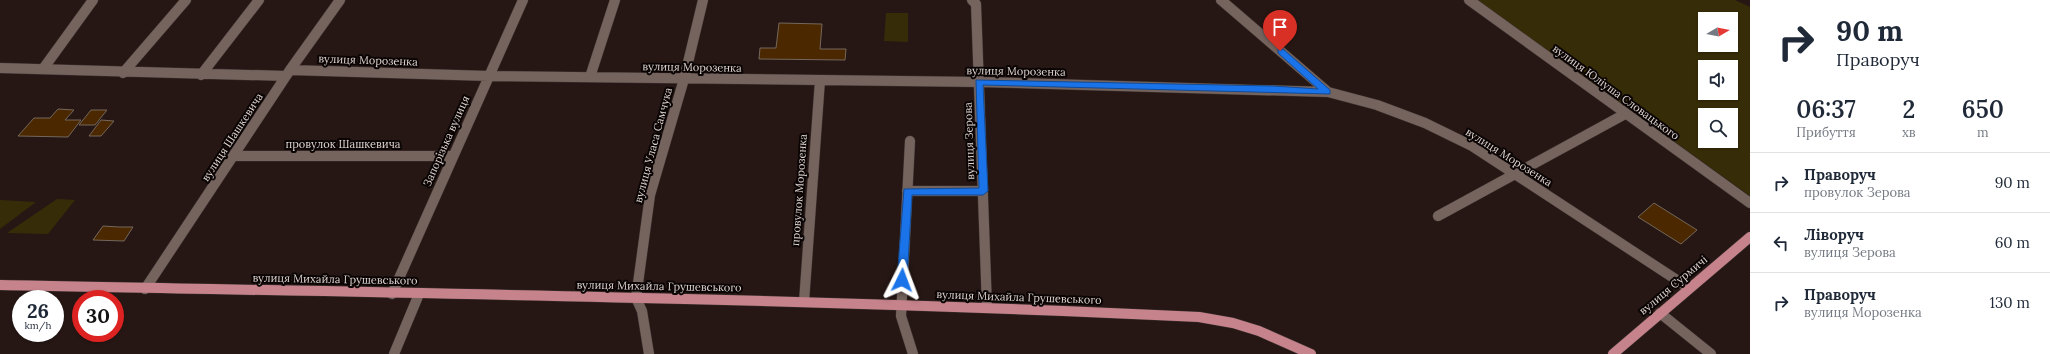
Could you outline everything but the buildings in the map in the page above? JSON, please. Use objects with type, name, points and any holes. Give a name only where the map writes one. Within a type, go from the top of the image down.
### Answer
[{"type":"main road","name":"вулиця Сурмичі","points":[[1618,353],[1660,313],[1750,237]]},
{"type":"main road","name":"вулиця Михайла Грушевського","points":[[0,285],[804,302],[901,306],[987,307],[1199,317],[1239,325],[1311,354]]},
{"type":"street","points":[[43,69],[93,0]]},
{"type":"street","points":[[123,73],[186,0]]},
{"type":"street","points":[[200,75],[259,0]]},
{"type":"street","name":"вулиця Шашкевича","points":[[145,289],[288,73],[340,0]]},
{"type":"street","name":"Запорізька вулиця","points":[[392,294],[452,156],[524,0]]},
{"type":"street","points":[[590,77],[615,0]]},
{"type":"street","name":"вулиця Уласа Самчука","points":[[636,298],[650,195],[684,79],[703,0]]},
{"type":"street","name":"вулиця Зерова","points":[[972,0],[976,4],[987,307]]},
{"type":"street","points":[[1222,0],[1328,92]]},
{"type":"street","name":"вулиця Юліуша Словацького","points":[[1468,0],[1750,203]]},
{"type":"street","name":"вулиця Морозенка","points":[[0,68],[200,75],[288,73],[979,82],[1273,89],[1328,92],[1377,105],[1425,123],[1472,146],[1689,288]]},
{"type":"street","name":"провулок Морозенка","points":[[804,302],[820,80]]},
{"type":"street","points":[[1438,216],[1625,114]]},
{"type":"street","points":[[910,141],[901,306],[902,316],[913,354]]},
{"type":"street","name":"провулок Шашкевича","points":[[234,156],[452,156]]},
{"type":"street","points":[[907,191],[983,191]]},
{"type":"street","points":[[394,354],[419,294]]},
{"type":"street","points":[[636,298],[642,311],[649,354]]},
{"type":"street","points":[[1660,313],[1711,354]]},
{"type":"shaded area","points":[[1477,0],[1735,0],[1750,7],[1750,196]]},
{"type":"shaded area","points":[[886,13],[908,13],[908,42],[884,41]]},
{"type":"shaded area","points":[[57,199],[75,200],[48,234],[7,233]]},
{"type":"shaded area","points":[[0,200],[36,202],[0,229]]},
{"type":"route","points":[[902,280],[907,191],[983,191],[979,82],[1273,89],[1328,92],[1280,51]]}]
